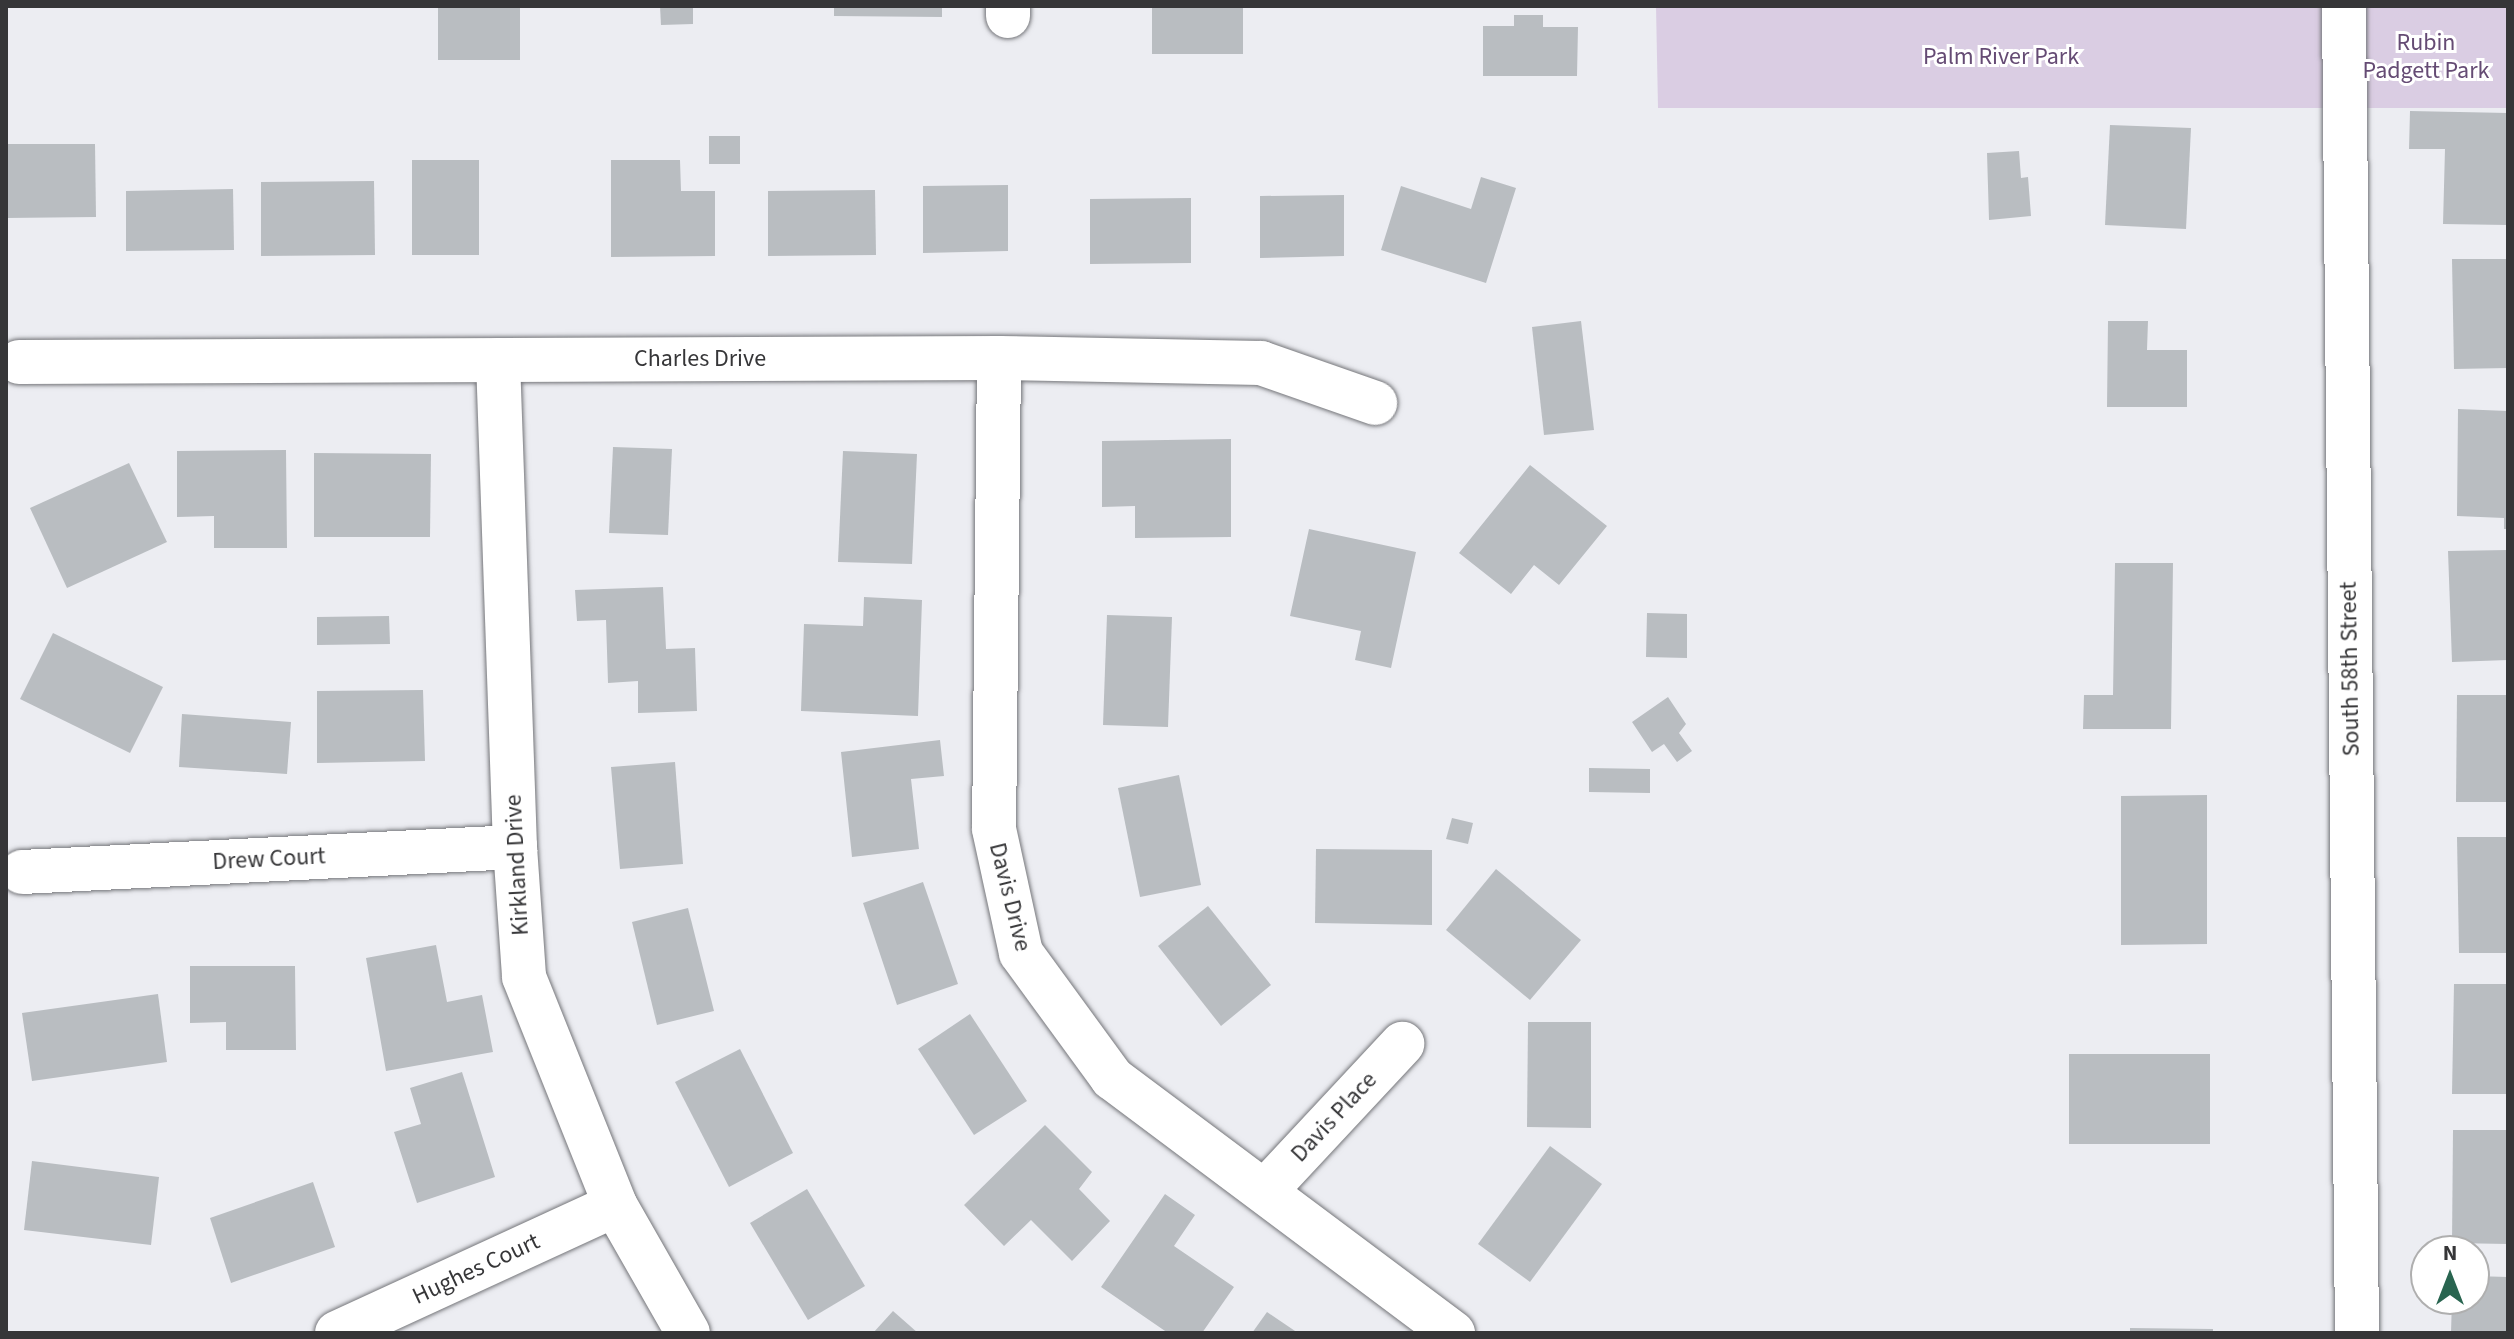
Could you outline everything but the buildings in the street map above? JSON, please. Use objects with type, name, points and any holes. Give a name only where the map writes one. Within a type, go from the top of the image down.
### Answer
[{"type":"street","name":"South 58th Street","points":[[2344,6],[2357,1333]]},
{"type":"street","name":"Charles Drive","points":[[19,362],[999,358],[1261,363],[1375,403]]},
{"type":"street","name":"Davis Drive","points":[[999,358],[994,829],[1021,953],[1112,1078],[1266,1190],[1453,1333]]},
{"type":"street","name":"Kirkland Drive","points":[[498,360],[515,847],[524,977],[615,1205],[688,1333]]},
{"type":"street","name":"Drew Court","points":[[22,872],[515,847]]},
{"type":"street","name":"Davis Place","points":[[1266,1190],[1402,1044]]},
{"type":"street","name":"Hughes Court","points":[[337,1333],[615,1205]]},
{"type":"green space","name":"Palm River Park","points":[[1656,6],[2508,6],[2508,108],[1658,108]]},
{"type":"park label","name":"Rubin Padgett Park","points":[[2426,57]]}]
